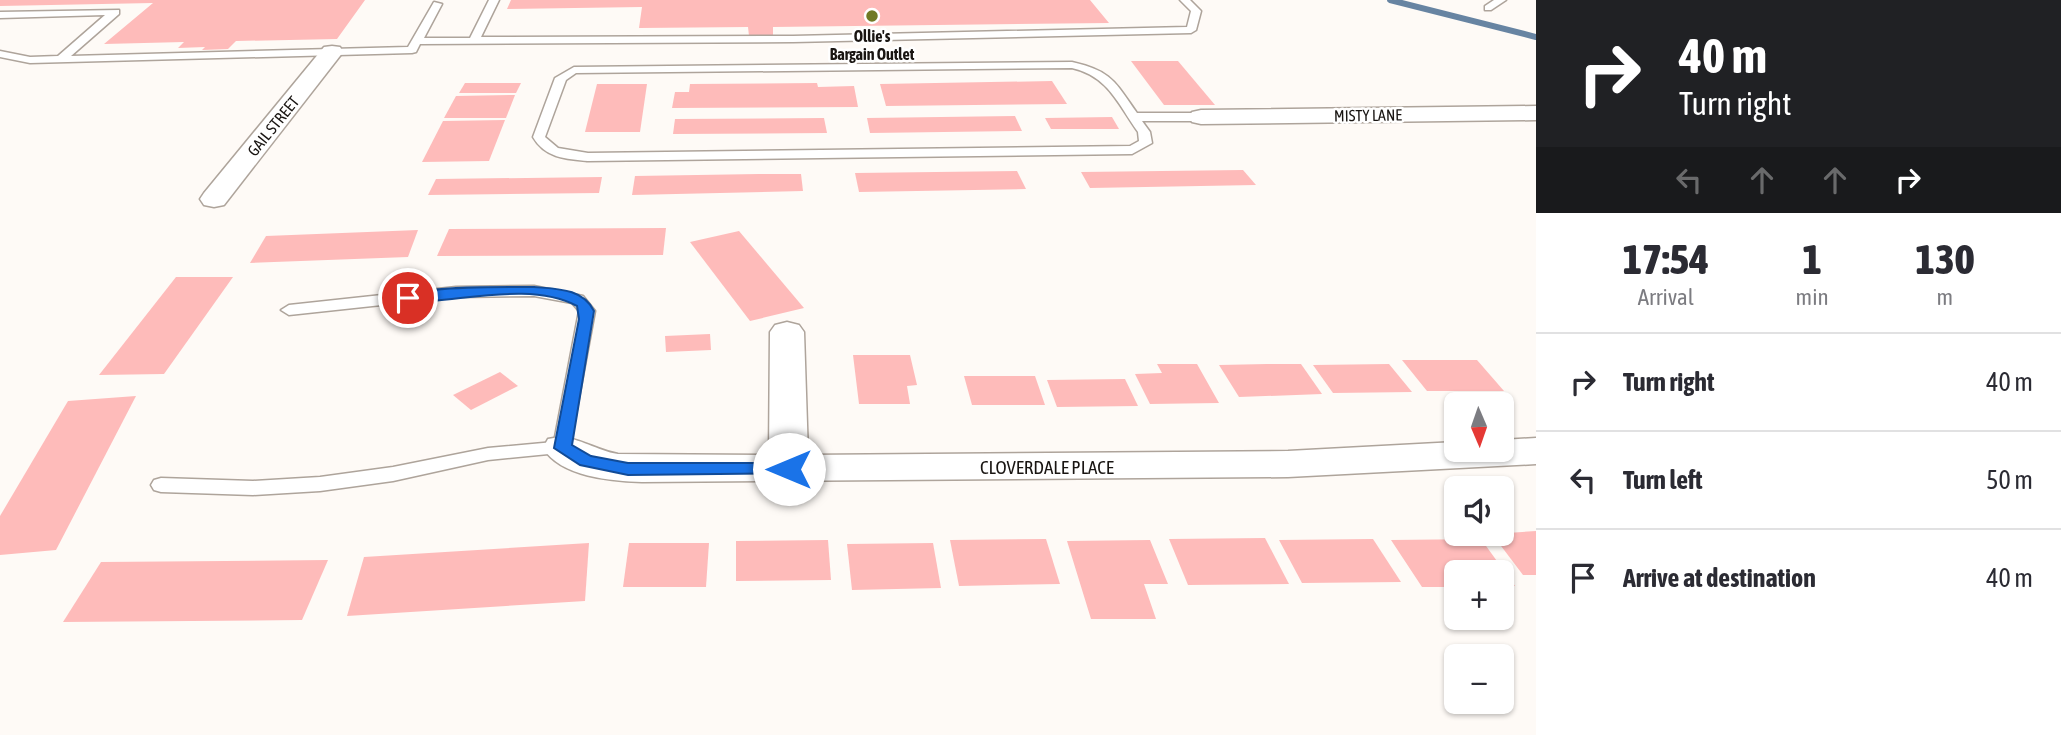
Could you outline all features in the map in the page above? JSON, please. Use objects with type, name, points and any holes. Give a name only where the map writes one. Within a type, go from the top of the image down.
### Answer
[{"type":"street","name":"GAIL STREET","points":[[215,199],[332,52]]},
{"type":"street","name":"MISTY LANE","points":[[1201,117],[1536,113]]},
{"type":"street","points":[[787,332],[789,469]]},
{"type":"street","name":"CLOVERDALE PLACE","points":[[562,448],[586,461],[628,469],[1288,464],[1536,452]]},
{"type":"lane","points":[[474,41],[494,0]]},
{"type":"lane","points":[[416,41],[793,39],[1191,30],[1196,11],[1185,0]]},
{"type":"lane","points":[[1488,8],[1501,0]]},
{"type":"lane","points":[[0,54],[30,60],[412,50],[437,4]]},
{"type":"lane","points":[[0,15],[115,12],[61,59]]},
{"type":"lane","points":[[1072,65],[1090,69],[1106,78],[1134,117],[1144,132],[1146,143],[1132,150],[588,157],[551,151],[539,138],[561,78],[574,70],[590,69],[1072,65]]},
{"type":"lane","points":[[1134,117],[1201,117]]},
{"type":"lane","points":[[161,485],[253,488],[320,484],[393,474],[488,454],[562,448],[587,311],[578,299],[534,291],[456,292],[289,310]]},
{"type":"building","points":[[0,0],[365,0],[337,39],[236,41],[228,49],[202,50],[205,47],[178,48],[184,42],[104,44],[153,3],[0,6]]},
{"type":"building","name":"Ollie's Bargain Outlet","points":[[511,0],[1090,0],[1109,23],[773,27],[773,35],[749,36],[748,27],[639,28],[642,7],[507,9]]},
{"type":"building","points":[[1131,61],[1178,61],[1215,105],[1164,105]]},
{"type":"building","points":[[1052,81],[1067,104],[886,106],[880,84]]},
{"type":"building","points":[[465,83],[521,83],[516,93],[459,93]]},
{"type":"building","points":[[817,83],[818,87],[854,86],[858,107],[672,108],[675,92],[689,92],[690,84]]},
{"type":"building","points":[[597,84],[647,84],[640,132],[585,132]]},
{"type":"building","points":[[515,95],[506,118],[444,118],[456,96]]},
{"type":"building","points":[[1015,116],[1022,131],[870,133],[867,118]]},
{"type":"building","points":[[1112,117],[1119,129],[1051,129],[1045,118]]},
{"type":"building","points":[[824,118],[827,133],[673,134],[675,119]]},
{"type":"building","points":[[505,120],[489,161],[422,162],[443,121]]},
{"type":"building","points":[[1243,170],[1256,185],[1090,188],[1081,172]]},
{"type":"building","points":[[1017,171],[1026,189],[859,192],[855,173]]},
{"type":"building","points":[[801,174],[803,191],[632,195],[635,176]]},
{"type":"building","points":[[602,177],[599,193],[428,195],[436,179]]},
{"type":"building","points":[[666,228],[663,255],[437,256],[449,229]]},
{"type":"building","points":[[418,230],[408,257],[250,263],[266,236]]},
{"type":"building","points":[[739,231],[804,308],[750,321],[690,242]]},
{"type":"building","points":[[176,277],[233,277],[164,374],[99,375]]},
{"type":"building","points":[[710,334],[711,350],[666,352],[665,336]]},
{"type":"building","points":[[853,355],[910,355],[917,385],[907,386],[910,404],[859,404]]},
{"type":"building","points":[[1402,360],[1477,360],[1504,391],[1427,391]]},
{"type":"building","points":[[1157,364],[1197,364],[1219,403],[1150,404],[1135,374],[1162,373]]},
{"type":"building","points":[[1301,364],[1322,394],[1239,397],[1219,365]]},
{"type":"building","points":[[1389,364],[1412,392],[1333,393],[1313,365]]},
{"type":"building","points":[[500,372],[518,386],[471,410],[453,395]]},
{"type":"building","points":[[964,376],[1035,376],[1045,405],[972,405]]},
{"type":"building","points":[[1125,379],[1138,406],[1057,407],[1047,380]]},
{"type":"building","points":[[136,396],[56,550],[0,555],[0,516],[68,401]]},
{"type":"building","points":[[1536,531],[1536,575],[1523,575],[1501,546],[1514,546],[1514,532]]},
{"type":"building","points":[[1265,538],[1289,584],[1188,585],[1169,539]]},
{"type":"building","points":[[1046,539],[1060,584],[959,586],[950,540]]},
{"type":"building","points":[[1373,539],[1401,582],[1302,583],[1279,540]]},
{"type":"building","points":[[1444,539],[1444,546],[1486,546],[1496,560],[1444,560],[1444,587],[1422,587],[1391,540]]},
{"type":"building","points":[[828,540],[831,580],[736,581],[736,541]]},
{"type":"building","points":[[1150,540],[1168,584],[1144,584],[1156,619],[1091,619],[1067,541]]},
{"type":"building","points":[[589,543],[585,601],[347,616],[364,557]]},
{"type":"building","points":[[629,543],[709,543],[706,587],[623,587]]},
{"type":"building","points":[[933,543],[941,588],[852,590],[847,544]]},
{"type":"building","points":[[328,560],[302,620],[63,622],[101,562]]},
{"type":"waterway","points":[[1390,0],[1536,37]]},
{"type":"place","name":"Ollie's Bargain Outlet","points":[[872,16]]},
{"type":"route","points":[[408,298],[456,292],[534,291],[568,295],[583,303],[587,311],[586,319],[562,448],[586,461],[628,469],[789,469]]}]
